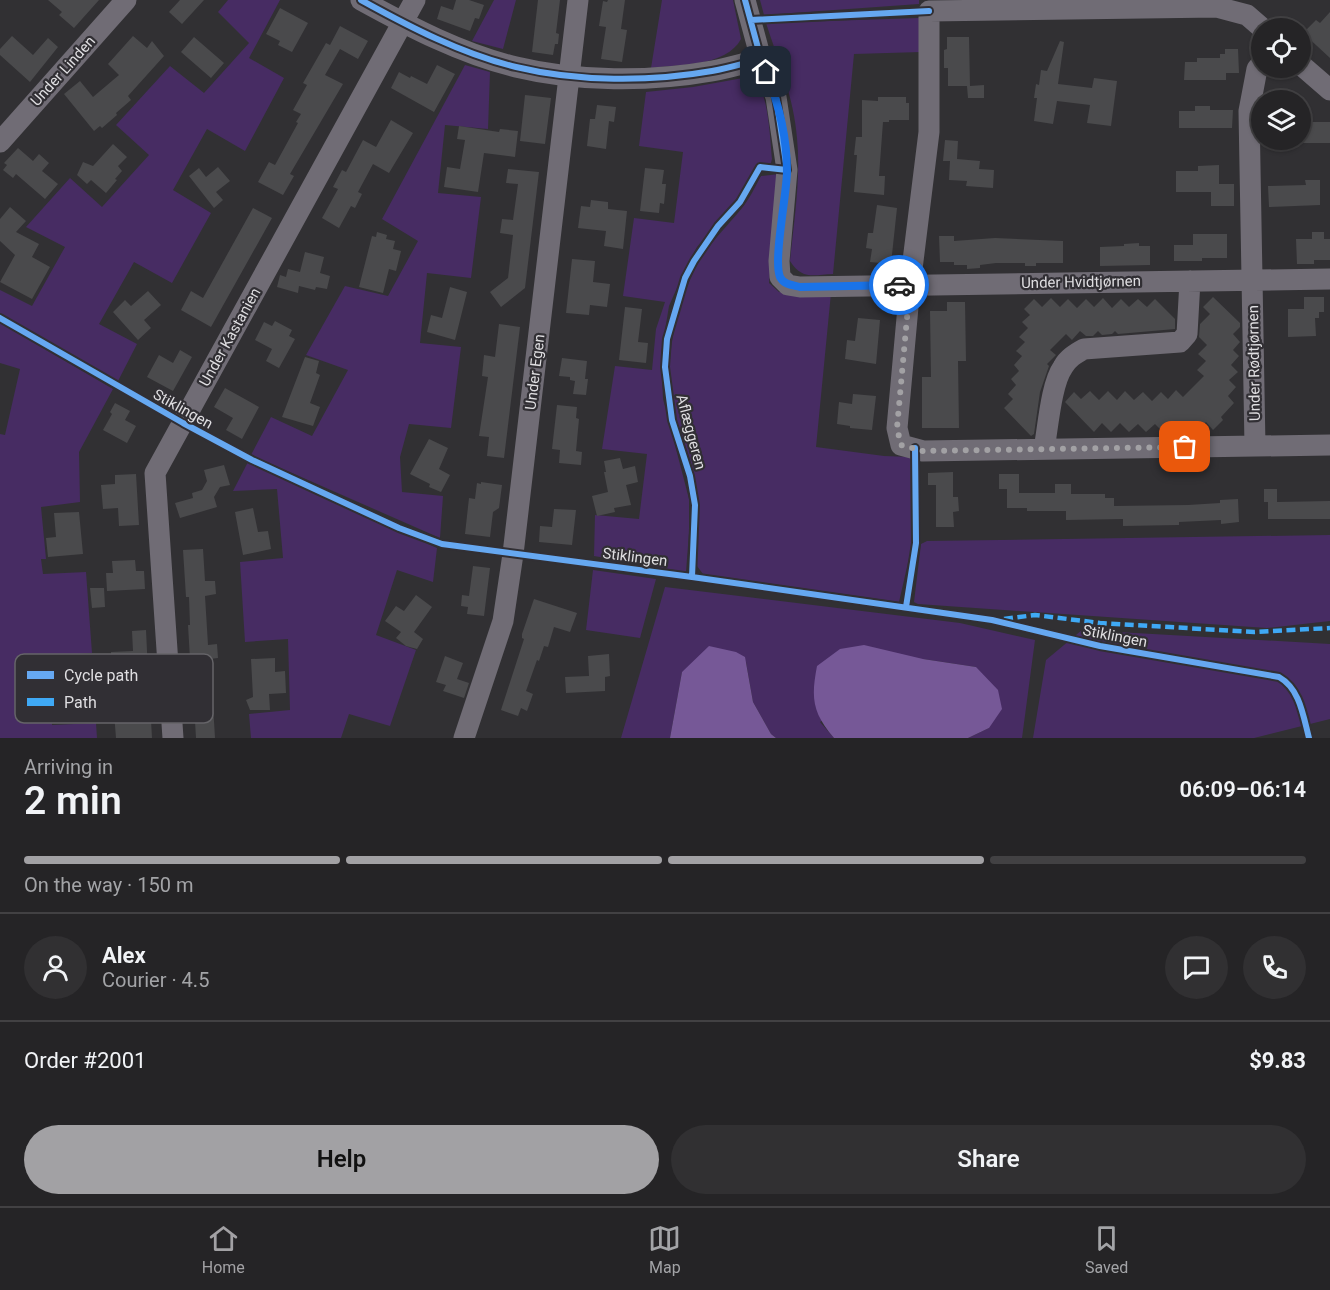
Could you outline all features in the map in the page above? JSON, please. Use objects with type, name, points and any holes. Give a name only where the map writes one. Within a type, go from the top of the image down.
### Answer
[{"type":"street","name":"Under Linden","points":[[0,142],[126,0]]},
{"type":"street","points":[[361,0],[403,23],[468,52],[506,64],[570,76],[652,78],[713,71],[761,59],[745,0]]},
{"type":"street","name":"Under Kastanien","points":[[167,654],[155,473],[415,0]]},
{"type":"street","name":"Under Egen","points":[[464,738],[503,621],[515,543],[578,0]]},
{"type":"street","points":[[1251,18],[1247,15],[1217,7],[929,5],[929,132],[910,285],[897,428],[901,445],[923,451],[1330,446]]},
{"type":"street","name":"Under Hvidtjørnen","points":[[761,59],[776,97],[787,170],[779,261],[780,277],[788,285],[800,287],[1330,279]]},
{"type":"street","points":[[1311,74],[1330,90]]},
{"type":"street","points":[[1253,280],[1249,111],[1255,78]]},
{"type":"street","name":"Under Rødtjørnen","points":[[1253,280],[1255,446]]},
{"type":"street","points":[[1044,449],[1056,384],[1062,368],[1072,356],[1084,350],[1180,342],[1187,334],[1190,281]]},
{"type":"street","name":"Under Kastanien","points":[[172,723],[173,738]]},
{"type":"shaded area","points":[[228,0],[280,0],[249,58],[284,78],[245,151],[207,129],[173,190],[211,213],[172,283],[134,262],[99,324],[137,344],[118,381],[0,316],[0,290],[32,306],[65,247],[26,227],[70,178],[102,207],[149,155],[116,125],[170,66],[204,93],[249,43],[218,12]]},
{"type":"shaded area","points":[[494,0],[516,0],[503,49],[472,41]]},
{"type":"shaded area","points":[[662,0],[733,0],[741,39],[725,55],[713,59],[651,68]]},
{"type":"shaded area","points":[[760,0],[919,0],[919,4],[764,15]]},
{"type":"shaded area","points":[[919,18],[921,52],[854,54],[833,274],[804,274],[790,261],[798,184],[798,153],[793,108],[766,23]]},
{"type":"shaded area","points":[[465,65],[490,72],[488,129],[445,125],[438,193],[481,197],[471,278],[427,273],[420,343],[461,347],[451,428],[409,424],[400,457],[402,492],[443,496],[440,538],[251,455],[271,417],[312,436],[348,370],[306,355],[345,286],[388,296],[418,241],[382,219]]},
{"type":"shaded area","points":[[743,78],[756,82],[764,97],[772,159],[770,166],[757,165],[734,203],[697,247],[669,306],[661,354],[663,399],[689,499],[686,572],[594,556],[595,515],[639,519],[647,454],[602,449],[615,366],[652,370],[656,329],[665,302],[623,296],[634,218],[674,223],[683,152],[639,146],[646,92]]},
{"type":"shaded area","points":[[779,174],[769,283],[779,292],[831,293],[816,447],[884,456],[911,457],[912,545],[899,602],[703,574],[697,566],[697,495],[693,471],[671,396],[672,340],[681,303],[695,269],[705,252],[745,204],[761,176]]},
{"type":"shaded area","points":[[0,323],[113,389],[79,452],[80,502],[41,507],[46,559],[41,559],[43,574],[86,572],[92,653],[15,654],[15,723],[52,723],[52,725],[96,723],[97,738],[0,738],[0,434],[5,435],[20,369],[0,363]]},
{"type":"shaded area","points":[[248,462],[437,548],[433,582],[397,570],[376,635],[416,650],[390,726],[349,714],[341,738],[251,738],[249,714],[290,710],[288,639],[245,642],[240,562],[283,558],[277,489],[233,491]]},
{"type":"shaded area","points":[[1330,535],[1330,621],[1267,628],[914,602],[921,544],[927,541]]},
{"type":"shaded area","points":[[593,570],[656,579],[640,638],[586,630]]},
{"type":"shaded area","points":[[665,587],[960,623],[1035,640],[1022,738],[968,738],[989,728],[976,667],[923,659],[820,722],[834,738],[776,738],[771,734],[753,702],[746,662],[682,672],[670,738],[621,738]]},
{"type":"shaded area","points":[[1082,630],[1330,644],[1330,719],[1254,738],[1033,738],[1046,660]]},
{"type":"shaded area","points":[[864,645],[923,659],[976,667],[998,690],[1002,709],[989,728],[968,738],[834,738],[821,720],[815,704],[814,687],[817,666],[840,649]]},
{"type":"shaded area","points":[[709,646],[736,652],[745,657],[753,702],[771,734],[776,738],[670,738],[682,672]]},
{"type":"building","points":[[48,0],[99,0],[74,28],[59,15],[62,12]]},
{"type":"building","points":[[180,0],[204,0],[182,24],[169,12]]},
{"type":"building","points":[[456,0],[469,0],[484,5],[479,19],[475,18],[470,31],[437,19],[441,6],[453,10]]},
{"type":"building","points":[[538,0],[560,0],[556,33],[559,34],[558,44],[555,44],[553,55],[532,52]]},
{"type":"building","points":[[625,0],[621,29],[627,30],[622,62],[601,59],[606,27],[599,26],[603,1]]},
{"type":"building","points":[[280,8],[308,23],[292,52],[278,45],[280,41],[266,34]]},
{"type":"building","points":[[1330,12],[1330,58],[1311,40],[1311,25],[1316,20],[1320,23]]},
{"type":"building","points":[[340,26],[368,41],[358,59],[340,49],[325,75],[343,84],[290,174],[294,176],[283,195],[258,182],[269,162],[275,165],[298,123],[296,122],[301,114],[293,110],[307,85],[303,83],[326,43],[330,45]]},
{"type":"building","points":[[12,36],[33,55],[48,38],[58,47],[30,82],[0,55],[0,49]]},
{"type":"building","points":[[133,36],[147,48],[152,41],[164,56],[128,96],[131,100],[116,113],[117,115],[102,128],[100,126],[94,131],[64,94],[80,81],[93,97],[119,75],[108,64]]},
{"type":"building","points":[[194,37],[224,63],[211,78],[181,52]]},
{"type":"building","points":[[947,37],[969,37],[970,86],[984,85],[984,98],[968,98],[967,86],[948,86],[948,68],[944,68]]},
{"type":"building","points":[[1060,41],[1064,42],[1058,84],[1092,88],[1094,78],[1117,81],[1111,126],[1087,123],[1090,105],[1057,101],[1053,124],[1034,121],[1036,84],[1039,85],[1041,70],[1047,71]]},
{"type":"building","points":[[1225,49],[1238,49],[1239,73],[1226,73],[1226,80],[1184,80],[1185,62],[1197,62],[1197,58],[1220,58],[1220,54],[1225,54]]},
{"type":"building","points":[[437,65],[455,74],[434,112],[391,88],[399,72],[427,84]]},
{"type":"building","points":[[525,95],[551,98],[545,144],[520,141]]},
{"type":"building","points":[[878,97],[906,97],[906,103],[909,103],[909,120],[883,122],[879,176],[885,176],[884,195],[854,192],[856,137],[862,137],[862,100],[878,101]]},
{"type":"building","points":[[597,105],[616,107],[614,122],[609,121],[606,149],[587,146],[590,119],[595,119]]},
{"type":"building","points":[[1195,106],[1210,106],[1210,110],[1233,110],[1232,128],[1179,128],[1179,111],[1195,111]]},
{"type":"building","points":[[391,120],[413,133],[389,173],[373,164],[358,192],[362,194],[355,208],[351,206],[339,228],[322,218],[338,189],[333,187],[342,170],[346,172],[363,140],[376,147]]},
{"type":"building","points":[[1311,122],[1330,122],[1330,143],[1311,143]]},
{"type":"building","points":[[459,126],[499,132],[500,129],[518,131],[515,157],[484,153],[478,192],[444,187],[447,167],[460,169],[465,140],[457,139]]},
{"type":"building","points":[[945,140],[958,141],[957,159],[980,161],[979,169],[994,170],[993,188],[966,186],[967,181],[949,180],[950,161],[943,161]]},
{"type":"building","points":[[113,144],[127,157],[118,166],[122,171],[106,193],[91,180],[87,184],[77,175],[83,162],[93,166]]},
{"type":"building","points":[[18,148],[33,161],[39,154],[49,163],[42,171],[58,184],[45,199],[16,174],[13,178],[3,170],[7,165],[4,163]]},
{"type":"building","points":[[1219,165],[1219,184],[1234,184],[1234,206],[1211,206],[1211,192],[1176,192],[1176,171],[1198,171],[1198,166]]},
{"type":"building","points":[[218,167],[230,181],[216,192],[223,200],[214,208],[189,176],[199,168],[206,177]]},
{"type":"building","points":[[645,168],[664,170],[662,184],[666,184],[664,204],[660,203],[659,213],[640,211]]},
{"type":"building","points":[[508,169],[539,172],[525,288],[501,307],[490,292],[508,278],[513,235],[500,233],[502,219],[513,220],[518,184],[506,183]]},
{"type":"building","points":[[1305,180],[1320,180],[1320,205],[1269,207],[1268,186],[1306,185]]},
{"type":"building","points":[[591,200],[608,202],[608,209],[627,211],[623,249],[604,246],[606,231],[578,228],[581,206],[590,207]]},
{"type":"building","points":[[877,205],[897,208],[891,264],[870,262],[872,249],[866,248],[868,233],[873,233]]},
{"type":"building","points":[[10,207],[26,221],[16,232],[39,244],[32,257],[50,267],[32,299],[0,282],[15,255],[0,241],[0,219]]},
{"type":"building","points":[[253,208],[272,218],[211,327],[181,310],[191,291],[203,298]]},
{"type":"building","points":[[377,232],[387,235],[386,239],[395,241],[393,249],[401,251],[396,271],[389,269],[383,293],[359,287],[372,236],[376,237]]},
{"type":"building","points":[[1312,232],[1324,232],[1324,239],[1330,239],[1330,260],[1314,260],[1314,264],[1297,264],[1296,239],[1312,239]]},
{"type":"building","points":[[1193,234],[1227,234],[1227,258],[1174,261],[1174,245],[1193,245]]},
{"type":"building","points":[[939,236],[954,236],[954,241],[995,238],[1063,241],[1063,263],[1036,263],[1036,266],[1025,266],[1025,263],[996,263],[967,269],[967,265],[940,262]]},
{"type":"building","points":[[1139,243],[1139,246],[1150,246],[1150,265],[1100,266],[1100,247]]},
{"type":"building","points":[[305,252],[324,257],[320,273],[330,276],[327,289],[316,287],[315,290],[299,286],[298,293],[277,287],[280,275],[286,277],[288,269],[300,272]]},
{"type":"building","points":[[572,259],[595,261],[593,282],[610,284],[607,307],[590,305],[589,315],[566,313]]},
{"type":"building","points":[[450,287],[467,292],[455,340],[427,332],[431,315],[442,318]]},
{"type":"building","points":[[148,291],[161,305],[144,320],[151,328],[138,340],[113,312],[125,300],[131,306]]},
{"type":"building","points":[[1213,297],[1240,323],[1240,327],[1233,334],[1240,342],[1233,350],[1239,356],[1231,365],[1238,372],[1229,380],[1236,387],[1228,396],[1234,403],[1213,430],[1206,422],[1197,431],[1189,423],[1181,432],[1173,424],[1164,433],[1155,424],[1146,432],[1138,424],[1129,432],[1120,423],[1111,432],[1102,423],[1094,432],[1065,402],[1074,392],[1081,399],[1090,391],[1099,400],[1108,391],[1117,400],[1125,391],[1134,400],[1143,392],[1152,401],[1161,392],[1168,399],[1176,390],[1183,397],[1204,376],[1197,370],[1206,361],[1198,354],[1207,345],[1199,337],[1200,324],[1210,314],[1203,307]]},
{"type":"building","points":[[1304,297],[1324,297],[1324,312],[1319,312],[1319,318],[1315,318],[1316,336],[1288,337],[1288,309],[1304,309]]},
{"type":"building","points":[[1051,298],[1060,307],[1068,299],[1077,308],[1086,299],[1094,307],[1103,298],[1112,308],[1121,299],[1129,307],[1138,299],[1147,307],[1155,299],[1175,319],[1175,329],[1118,334],[1115,331],[1112,334],[1102,335],[1098,331],[1093,336],[1086,336],[1080,331],[1072,340],[1066,334],[1050,350],[1056,355],[1047,364],[1049,366],[1040,392],[1034,434],[1031,436],[1004,408],[1013,399],[1008,394],[1016,385],[1011,379],[1019,371],[1014,365],[1022,356],[1016,351],[1025,342],[1019,337],[1028,328],[1022,322],[1030,315],[1024,309],[1034,299],[1042,307]]},
{"type":"building","points":[[947,302],[965,302],[966,361],[958,361],[959,428],[922,428],[922,377],[931,377],[930,311],[947,311]]},
{"type":"building","points":[[625,307],[642,309],[638,342],[648,343],[646,363],[619,360]]},
{"type":"building","points":[[858,318],[880,320],[876,364],[845,359],[847,340],[855,341]]},
{"type":"building","points":[[275,321],[292,330],[289,336],[295,339],[279,368],[266,361],[272,349],[255,340],[264,322],[272,326]]},
{"type":"building","points":[[499,324],[520,327],[504,458],[487,456],[489,437],[479,436],[488,377],[482,376],[484,355],[495,357]]},
{"type":"building","points":[[180,350],[192,357],[173,391],[147,377],[159,355],[173,363]]},
{"type":"building","points":[[305,357],[319,361],[316,373],[320,375],[310,403],[320,407],[313,426],[282,417]]},
{"type":"building","points":[[562,358],[587,361],[586,395],[573,394],[575,381],[570,380],[570,377],[559,376]]},
{"type":"building","points":[[225,388],[259,407],[242,439],[226,430],[233,418],[214,407]]},
{"type":"building","points":[[853,394],[876,396],[872,430],[837,424],[839,402],[852,404]]},
{"type":"building","points":[[115,403],[130,411],[125,420],[136,426],[127,443],[103,430]]},
{"type":"building","points":[[557,405],[577,407],[576,418],[579,419],[576,451],[582,452],[581,465],[559,463],[560,450],[552,449]]},
{"type":"building","points":[[429,439],[448,448],[439,469],[450,475],[441,492],[410,474]]},
{"type":"building","points":[[620,458],[623,469],[635,466],[638,482],[626,485],[631,505],[614,508],[615,512],[597,516],[592,496],[608,492],[604,461]]},
{"type":"building","points":[[224,465],[230,485],[220,487],[214,497],[217,507],[180,518],[175,503],[193,498],[192,493],[202,490],[207,481],[204,470]]},
{"type":"building","points":[[953,472],[953,497],[958,497],[959,511],[953,512],[954,527],[936,527],[936,485],[928,485],[928,473]]},
{"type":"building","points":[[136,474],[139,525],[119,526],[118,508],[103,509],[101,485],[115,484],[115,475]]},
{"type":"building","points":[[999,474],[1019,474],[1019,493],[1055,493],[1055,484],[1071,484],[1071,494],[1105,494],[1105,498],[1114,498],[1114,506],[1188,505],[1220,503],[1220,500],[1238,499],[1239,522],[1221,524],[1221,520],[1179,522],[1179,525],[1123,526],[1123,519],[1066,520],[1066,511],[1027,511],[1027,508],[1007,508],[1007,489],[999,489]]},
{"type":"building","points":[[481,482],[502,485],[499,508],[493,512],[490,537],[465,534],[469,498],[475,499],[477,483],[481,484]]},
{"type":"building","points":[[1264,489],[1277,489],[1277,502],[1330,501],[1330,519],[1268,519],[1268,502],[1264,502]]},
{"type":"building","points":[[253,508],[258,532],[268,531],[271,549],[243,555],[235,512]]},
{"type":"building","points":[[554,509],[576,510],[572,545],[539,542],[540,526],[552,527]]},
{"type":"building","points":[[79,512],[83,554],[48,557],[46,538],[56,537],[54,513]]},
{"type":"building","points":[[203,549],[205,581],[215,581],[216,594],[205,596],[208,645],[217,644],[218,658],[213,659],[213,654],[190,654],[189,597],[186,597],[183,550]]},
{"type":"building","points":[[135,560],[136,571],[144,571],[145,589],[107,591],[106,573],[113,573],[112,561]]},
{"type":"building","points":[[473,566],[490,568],[484,616],[467,614],[468,607],[461,606],[462,595],[469,596]]},
{"type":"building","points":[[90,588],[104,588],[105,607],[92,608]]},
{"type":"building","points":[[416,595],[432,607],[414,632],[423,639],[417,649],[406,646],[396,638],[401,632],[385,621],[396,606],[404,611]]},
{"type":"building","points":[[534,599],[577,613],[570,632],[554,627],[548,647],[544,646],[539,661],[537,660],[526,691],[533,694],[527,711],[521,708],[518,716],[501,710],[524,639],[522,634]]},
{"type":"building","points":[[146,630],[147,654],[111,654],[111,652],[133,651],[132,631]]},
{"type":"building","points":[[609,654],[610,676],[605,677],[605,691],[566,693],[565,677],[589,676],[588,656]]},
{"type":"building","points":[[445,656],[463,663],[457,679],[469,683],[464,698],[443,691],[446,685],[436,682]]},
{"type":"building","points":[[275,658],[275,672],[285,671],[286,693],[269,694],[270,710],[250,710],[246,700],[253,697],[251,659]]},
{"type":"building","points":[[213,704],[215,738],[196,738],[195,723],[213,723]]},
{"type":"building","points":[[115,723],[151,723],[152,738],[116,738]]},
{"type":"marked path","points":[[1004,619],[1035,615],[1100,623],[1254,632],[1330,628]]},
{"type":"cycle path","points":[[361,0],[417,30],[476,55],[516,67],[564,76],[639,79],[688,75],[761,59]]},
{"type":"cycle path","name":"Aflæggeren","points":[[692,577],[695,505],[690,476],[672,420],[665,367],[667,339],[685,278],[718,226],[740,202],[760,167],[787,170],[776,97],[761,59],[745,0]]},
{"type":"cycle path","points":[[751,20],[929,11]]},
{"type":"cycle path","name":"Stiklingen","points":[[0,318],[252,460],[399,528],[442,544],[992,620],[1100,646],[1279,677],[1292,688],[1296,696],[1309,738]]},
{"type":"cycle path","points":[[906,607],[916,543],[915,448]]},
{"type":"way so far","points":[[899,285],[910,285],[897,428],[901,445],[923,451],[1185,447]]},
{"type":"route","points":[[766,72],[776,97],[787,170],[779,261],[780,277],[788,285],[800,287],[899,285]]}]
